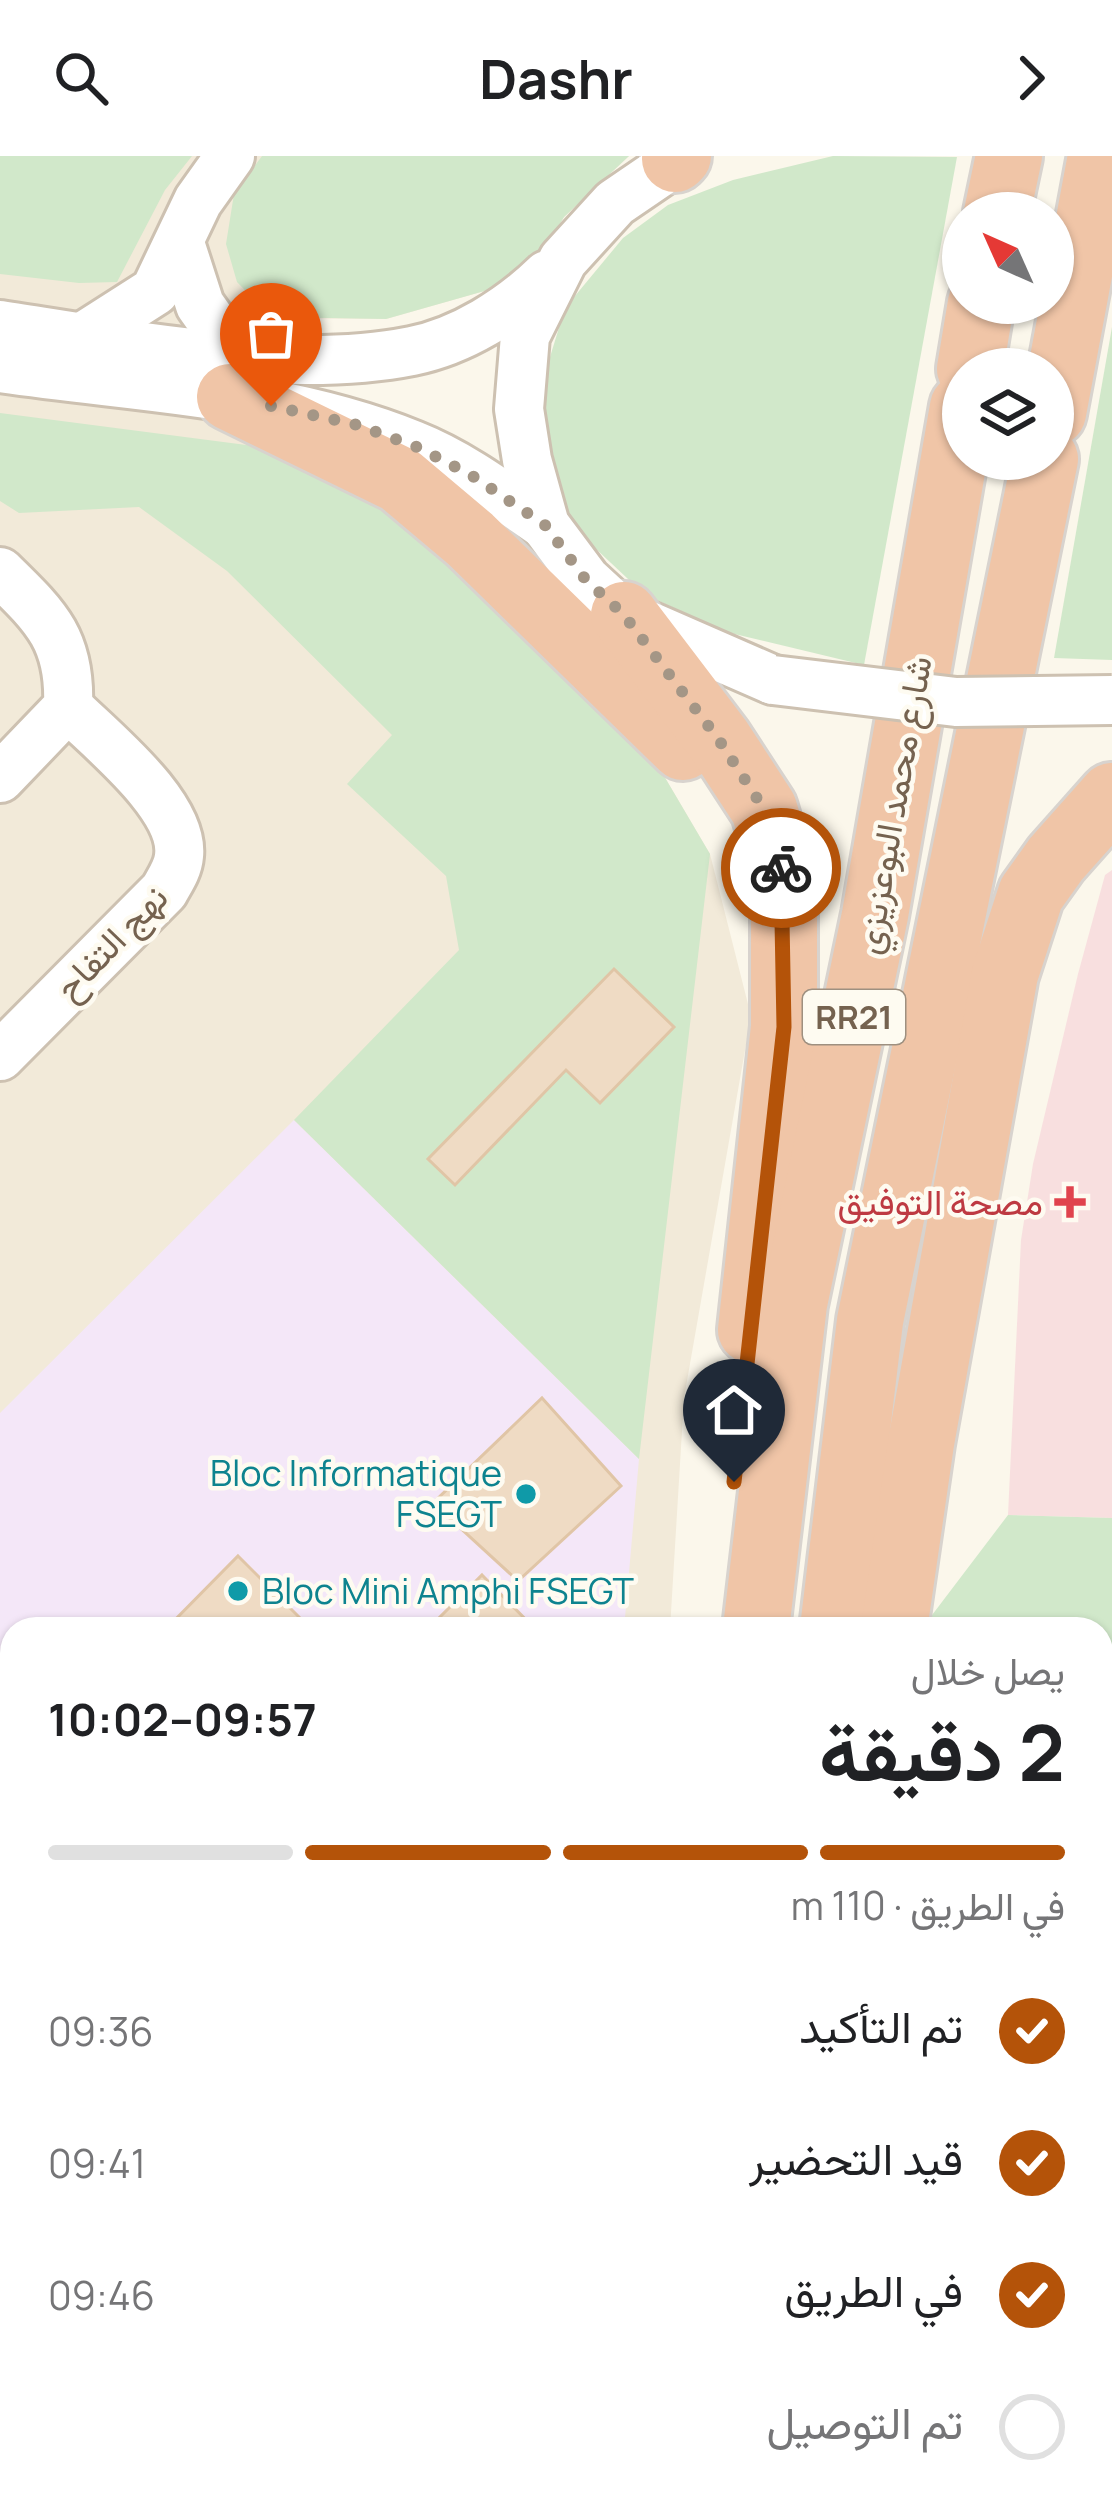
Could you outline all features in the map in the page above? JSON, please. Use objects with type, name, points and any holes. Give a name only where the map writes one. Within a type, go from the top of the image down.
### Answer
[{"type":"highway","points":[[1002,192],[1009,156]]},
{"type":"highway","points":[[1065,348],[1100,156]]},
{"type":"highway","points":[[233,376],[400,480],[470,539],[680,742],[720,801],[751,861],[786,980]]},
{"type":"highway","name":"شارع محمد البوعزيزي","points":[[758,1617],[794,1304],[875,915],[950,480]]},
{"type":"highway","name":"RR21","points":[[834,1617],[870,1322],[1041,480]]},
{"type":"highway","points":[[624,615],[719,740],[764,809],[784,876],[784,1027],[721,1617]]},
{"type":"highway","points":[[896,1617],[921,1443],[1005,974],[1031,894],[1055,859],[1112,796]]},
{"type":"highway","points":[[1004,997],[1050,917],[1112,839]]},
{"type":"street","points":[[83,337],[154,291],[198,201],[230,156]]},
{"type":"street","points":[[0,368],[233,376],[416,350],[514,307],[615,203],[679,157]]},
{"type":"street","points":[[180,243],[200,305],[233,376]]},
{"type":"street","points":[[545,525],[519,409],[525,336],[563,260]]},
{"type":"street","points":[[0,325],[83,337],[233,376],[415,446],[471,475],[545,525],[586,580],[624,615],[773,680],[956,702],[1112,700]]},
{"type":"street","points":[[0,572],[37,608],[62,642],[69,677],[68,706],[0,778]]},
{"type":"street","name":"نهج التفاح","points":[[0,1056],[164,891],[179,859],[175,826],[151,790],[68,706]]},
{"type":"shaded area","points":[[0,156],[629,156],[564,217],[527,279],[386,319],[271,318],[278,449],[657,764],[710,854],[751,1016],[684,1398],[671,1617],[0,1617]]},
{"type":"shaded area","name":"مصحة التوفيق","points":[[1112,870],[1112,1518],[1008,1515],[1021,1240],[1033,1164],[1078,974],[1105,875]]},
{"type":"shaded area","points":[[294,1120],[639,1459],[625,1617],[0,1617],[0,1413]]},
{"type":"green space","points":[[0,156],[192,156],[165,190],[117,282],[79,283],[0,274]]},
{"type":"green space","points":[[262,156],[629,156],[564,217],[527,279],[386,319],[271,317],[237,282],[226,244],[234,194]]},
{"type":"green space","points":[[833,156],[957,157],[951,192],[942,192],[942,239],[864,665],[726,632],[644,594],[579,533],[553,481],[539,393],[565,308],[623,238],[668,205],[733,180]]},
{"type":"green space","points":[[1112,327],[1112,660],[1054,658]]},
{"type":"green space","points":[[0,413],[278,449],[368,492],[481,581],[657,764],[710,854],[639,1459],[294,1120],[459,950],[446,876],[347,784],[392,735],[227,571],[139,507],[19,513],[0,501]]},
{"type":"green space","points":[[1008,1515],[1112,1518],[1112,1617],[931,1617]]},
{"type":"building","points":[[614,969],[674,1027],[600,1103],[566,1070],[455,1185],[428,1159]]},
{"type":"building","name":"Bloc Informatique FSEGT","points":[[542,1398],[621,1486],[518,1581],[433,1503]]},
{"type":"building","name":"Bloc Mini Amphi FSEGT","points":[[238,1556],[299,1617],[178,1617]]},
{"type":"building","name":"Bloc Mini Amphi FSEGT","points":[[482,1575],[523,1617],[440,1617]]},
{"type":"way so far","points":[[271,406],[354,424],[415,446],[471,475],[545,525],[586,580],[624,615],[719,740],[764,809],[781,868]]},
{"type":"place","name":"مصحة التوفيق","points":[[1070,1202]]},
{"type":"place","name":"Bloc Informatique FSEGT","points":[[526,1494]]},
{"type":"place","name":"Bloc Mini Amphi FSEGT","points":[[238,1591]]},
{"type":"route","points":[[734,1482],[784,1027],[781,868]]}]
